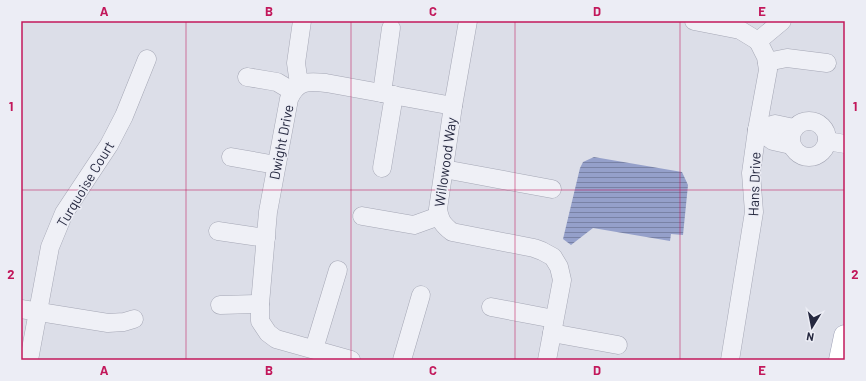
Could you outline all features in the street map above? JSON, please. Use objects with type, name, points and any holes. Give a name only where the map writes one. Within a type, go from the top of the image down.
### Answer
[{"type":"main road","points":[[840,360],[845,336]]},
{"type":"street","points":[[296,88],[296,63],[302,21]]},
{"type":"street","name":"Willowood Way","points":[[468,21],[453,106],[438,209],[439,216],[443,226],[452,232],[534,248],[553,257],[560,267],[562,280],[547,360]]},
{"type":"street","points":[[694,21],[731,24],[758,41],[782,21]]},
{"type":"street","points":[[382,168],[388,94],[391,28]]},
{"type":"street","name":"Hans Drive","points":[[730,360],[754,212],[752,173],[757,130],[768,70],[767,62],[758,41]]},
{"type":"street","points":[[767,62],[787,58],[827,63]]},
{"type":"street","name":"Turquoise Court","points":[[29,360],[29,310],[50,247],[64,214],[109,144],[124,116],[147,60]]},
{"type":"street","points":[[247,77],[276,82],[296,88],[311,81],[319,82],[453,106]]},
{"type":"street","name":"Dwight Drive","points":[[296,88],[289,98],[268,212],[260,304],[260,321],[268,333],[276,339],[314,350]]},
{"type":"street","points":[[804,121],[816,122],[821,125],[827,135],[827,141],[822,151],[813,157],[803,156],[794,150],[793,136],[798,124],[804,121]]},
{"type":"street","points":[[757,130],[775,124],[793,136]]},
{"type":"street","points":[[827,141],[845,144]]},
{"type":"street","points":[[231,157],[276,165]]},
{"type":"street","points":[[444,169],[552,189]]},
{"type":"street","points":[[362,216],[414,225],[439,216]]},
{"type":"street","points":[[218,231],[266,238]]},
{"type":"street","points":[[338,270],[314,350],[342,359]]},
{"type":"street","points":[[402,360],[421,295]]},
{"type":"street","points":[[220,305],[260,304]]},
{"type":"street","points":[[491,307],[618,345]]},
{"type":"street","points":[[29,310],[108,323],[124,322],[134,319]]},
{"type":"water","points":[[594,157],[682,172],[688,185],[683,235],[671,234],[670,241],[593,228],[571,245],[563,239],[580,168],[583,162]]}]
